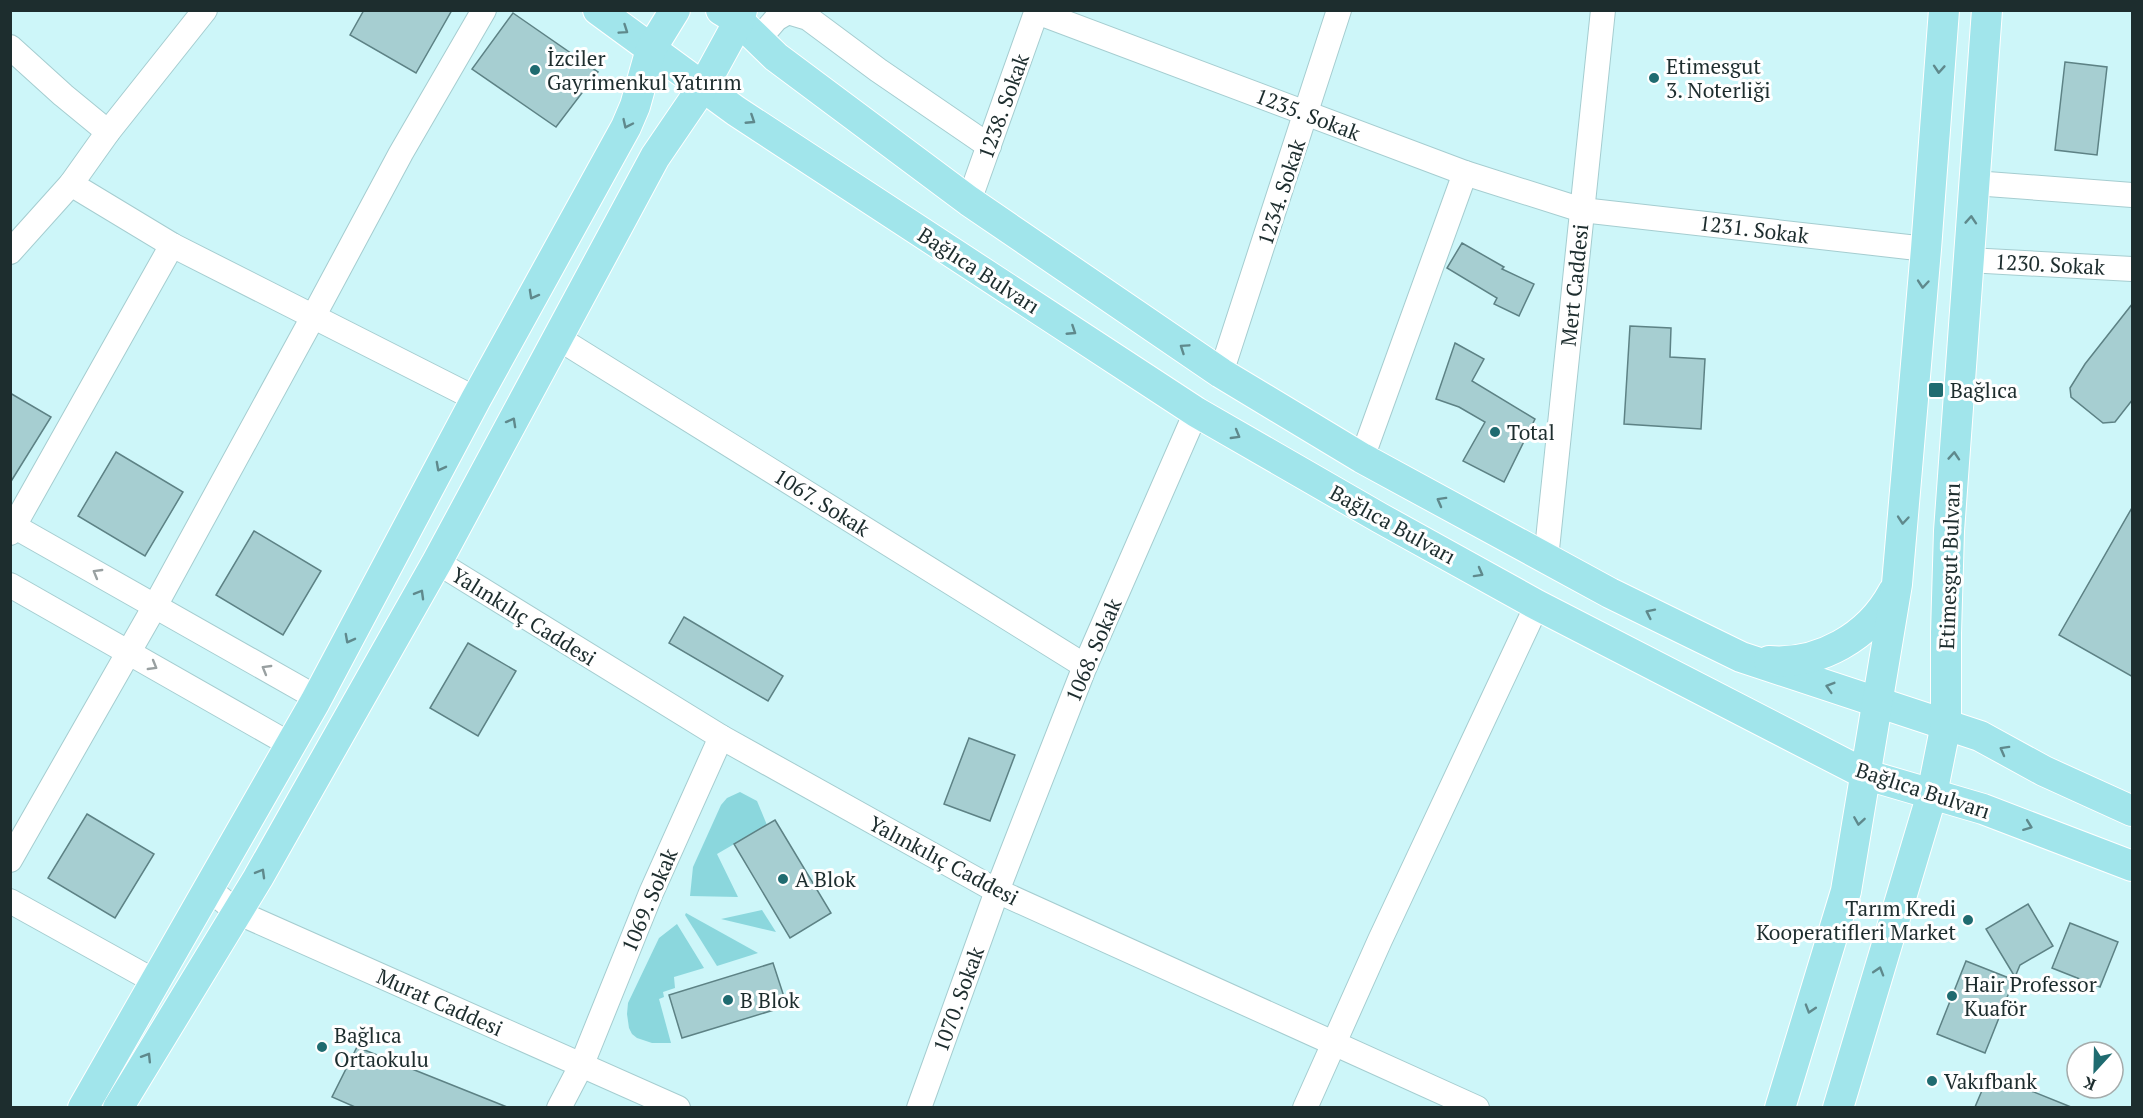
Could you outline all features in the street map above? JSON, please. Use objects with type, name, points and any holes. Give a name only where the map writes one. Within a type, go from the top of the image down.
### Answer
[{"type":"main road","points":[[598,10],[651,49]]},
{"type":"main road","points":[[83,1107],[291,745],[476,399],[626,127],[651,49],[675,10]]},
{"type":"main road","points":[[1780,1107],[1846,891],[1897,584],[1944,10]]},
{"type":"main road","name":"Etimesgut Bulvarı","points":[[1838,1107],[1932,794],[1946,724],[1948,531],[1987,10]]},
{"type":"main road","points":[[118,1107],[237,912],[437,562],[654,157],[704,85],[740,21]]},
{"type":"main road","name":"Bağlıca Bulvarı","points":[[740,21],[791,68],[969,201],[1221,373],[1362,458],[1610,593],[1741,657],[1826,687],[1876,701],[1980,736],[2044,771],[2133,811]]},
{"type":"main road","name":"Bağlıca Bulvarı","points":[[651,49],[704,85],[736,111],[1196,412],[1537,605],[1867,775],[1983,809],[2133,866]]},
{"type":"main road","points":[[1741,657],[1767,661],[1792,661],[1842,645],[1868,625],[1889,599],[1897,584]]},
{"type":"street","points":[[10,252],[71,184],[108,132],[205,10]]},
{"type":"street","points":[[10,860],[314,317],[401,153],[484,10]]},
{"type":"street","name":"1234. Sokak","points":[[1221,373],[1339,10]]},
{"type":"street","name":"Mert Caddesi","points":[[1546,559],[1603,10]]},
{"type":"street","name":"1235. Sokak","points":[[1037,11],[1464,174],[1582,210]]},
{"type":"street","name":"1238. Sokak","points":[[969,201],[1037,11]]},
{"type":"street","points":[[740,21],[776,19],[788,12],[808,18],[988,147]]},
{"type":"street","points":[[10,47],[108,132]]},
{"type":"street","points":[[1362,458],[1464,174]]},
{"type":"street","points":[[1974,183],[2133,195]]},
{"type":"street","points":[[71,184],[172,245],[476,399]]},
{"type":"street","name":"1231. Sokak","points":[[1582,210],[1926,249]]},
{"type":"street","points":[[172,245],[12,528],[317,698]]},
{"type":"street","name":"1230. Sokak","points":[[1968,260],[2133,268]]},
{"type":"street","name":"1067. Sokak","points":[[558,338],[1085,666]]},
{"type":"street","name":"1068. Sokak","points":[[997,891],[1085,666],[1196,412]]},
{"type":"street","name":"Yalınkılıç Caddesi","points":[[437,562],[721,737],[997,891],[1477,1107]]},
{"type":"street","points":[[10,585],[291,745]]},
{"type":"street","points":[[1305,1107],[1380,940],[1537,605]]},
{"type":"street","name":"1069. Sokak","points":[[560,1107],[582,1064],[651,892],[721,737]]},
{"type":"street","name":"Murat Caddesi","points":[[208,888],[237,912],[678,1107]]},
{"type":"street","name":"1070. Sokak","points":[[919,1107],[997,891]]},
{"type":"street","points":[[10,901],[156,982]]},
{"type":"shaded area","points":[[740,792],[757,801],[767,825],[717,854],[738,897],[690,896],[693,867],[721,805],[727,798]]},
{"type":"shaded area","points":[[762,910],[776,932],[721,919]]},
{"type":"shaded area","points":[[686,913],[758,953],[717,966],[685,915]]},
{"type":"shaded area","points":[[677,924],[704,968],[674,977],[675,988],[663,992],[664,997],[659,999],[671,1043],[652,1043],[632,1034],[627,1014],[628,1003],[659,938]]},
{"type":"building","points":[[364,10],[452,10],[416,73],[350,35]]},
{"type":"building","points":[[513,13],[598,72],[556,127],[472,69]]},
{"type":"building","points":[[2065,62],[2107,67],[2097,155],[2055,150]]},
{"type":"building","points":[[1462,243],[1504,267],[1502,269],[1534,284],[1519,316],[1494,304],[1497,298],[1447,268]]},
{"type":"building","points":[[2133,303],[2133,399],[2115,422],[2103,423],[2071,397],[2070,388],[2085,364]]},
{"type":"building","points":[[1630,326],[1671,328],[1670,357],[1705,359],[1701,429],[1624,424]]},
{"type":"building","points":[[1455,343],[1484,359],[1472,381],[1535,419],[1504,482],[1463,461],[1485,422],[1459,407],[1436,399]]},
{"type":"building","points":[[10,393],[51,417],[10,483]]},
{"type":"building","points":[[116,452],[183,492],[145,556],[78,516]]},
{"type":"building","points":[[2133,506],[2133,677],[2059,635]]},
{"type":"building","points":[[254,531],[321,571],[283,635],[216,595]]},
{"type":"building","points":[[684,617],[783,676],[768,701],[669,643]]},
{"type":"building","points":[[468,643],[516,671],[478,736],[430,708]]},
{"type":"building","points":[[969,738],[1015,755],[990,821],[944,804]]},
{"type":"building","points":[[87,814],[154,854],[115,918],[48,878]]},
{"type":"building","name":"A Blok","points":[[775,820],[831,913],[790,938],[734,844]]},
{"type":"building","points":[[2028,904],[2053,946],[2020,965],[2015,977],[1986,929]]},
{"type":"building","points":[[2070,923],[2118,942],[2100,987],[2052,968]]},
{"type":"building","points":[[1966,961],[2014,980],[1985,1053],[1937,1034]]},
{"type":"building","name":"B Blok","points":[[773,963],[787,1006],[682,1038],[669,995]]},
{"type":"building","points":[[357,1047],[507,1107],[355,1107],[332,1097]]},
{"type":"building","points":[[1989,1074],[2071,1107],[1975,1107]]},
{"type":"place","name":"İzciler Gayrimenkul Yatırım","points":[[535,70]]},
{"type":"place","name":"Etimesgut 3. Noterliği","points":[[1654,78]]},
{"type":"place","name":"Bağlıca","points":[[1936,390]]},
{"type":"place","name":"Total","points":[[1495,432]]},
{"type":"place","name":"A Blok","points":[[783,879]]},
{"type":"place","name":"Tarım Kredi Kooperatifleri Market","points":[[1968,920]]},
{"type":"place","name":"Hair Professor Kuaför","points":[[1952,996]]},
{"type":"place","name":"B Blok","points":[[728,1000]]},
{"type":"place","name":"Bağlıca Ortaokulu","points":[[322,1047]]},
{"type":"place","name":"Vakıfbank","points":[[1932,1081]]}]
